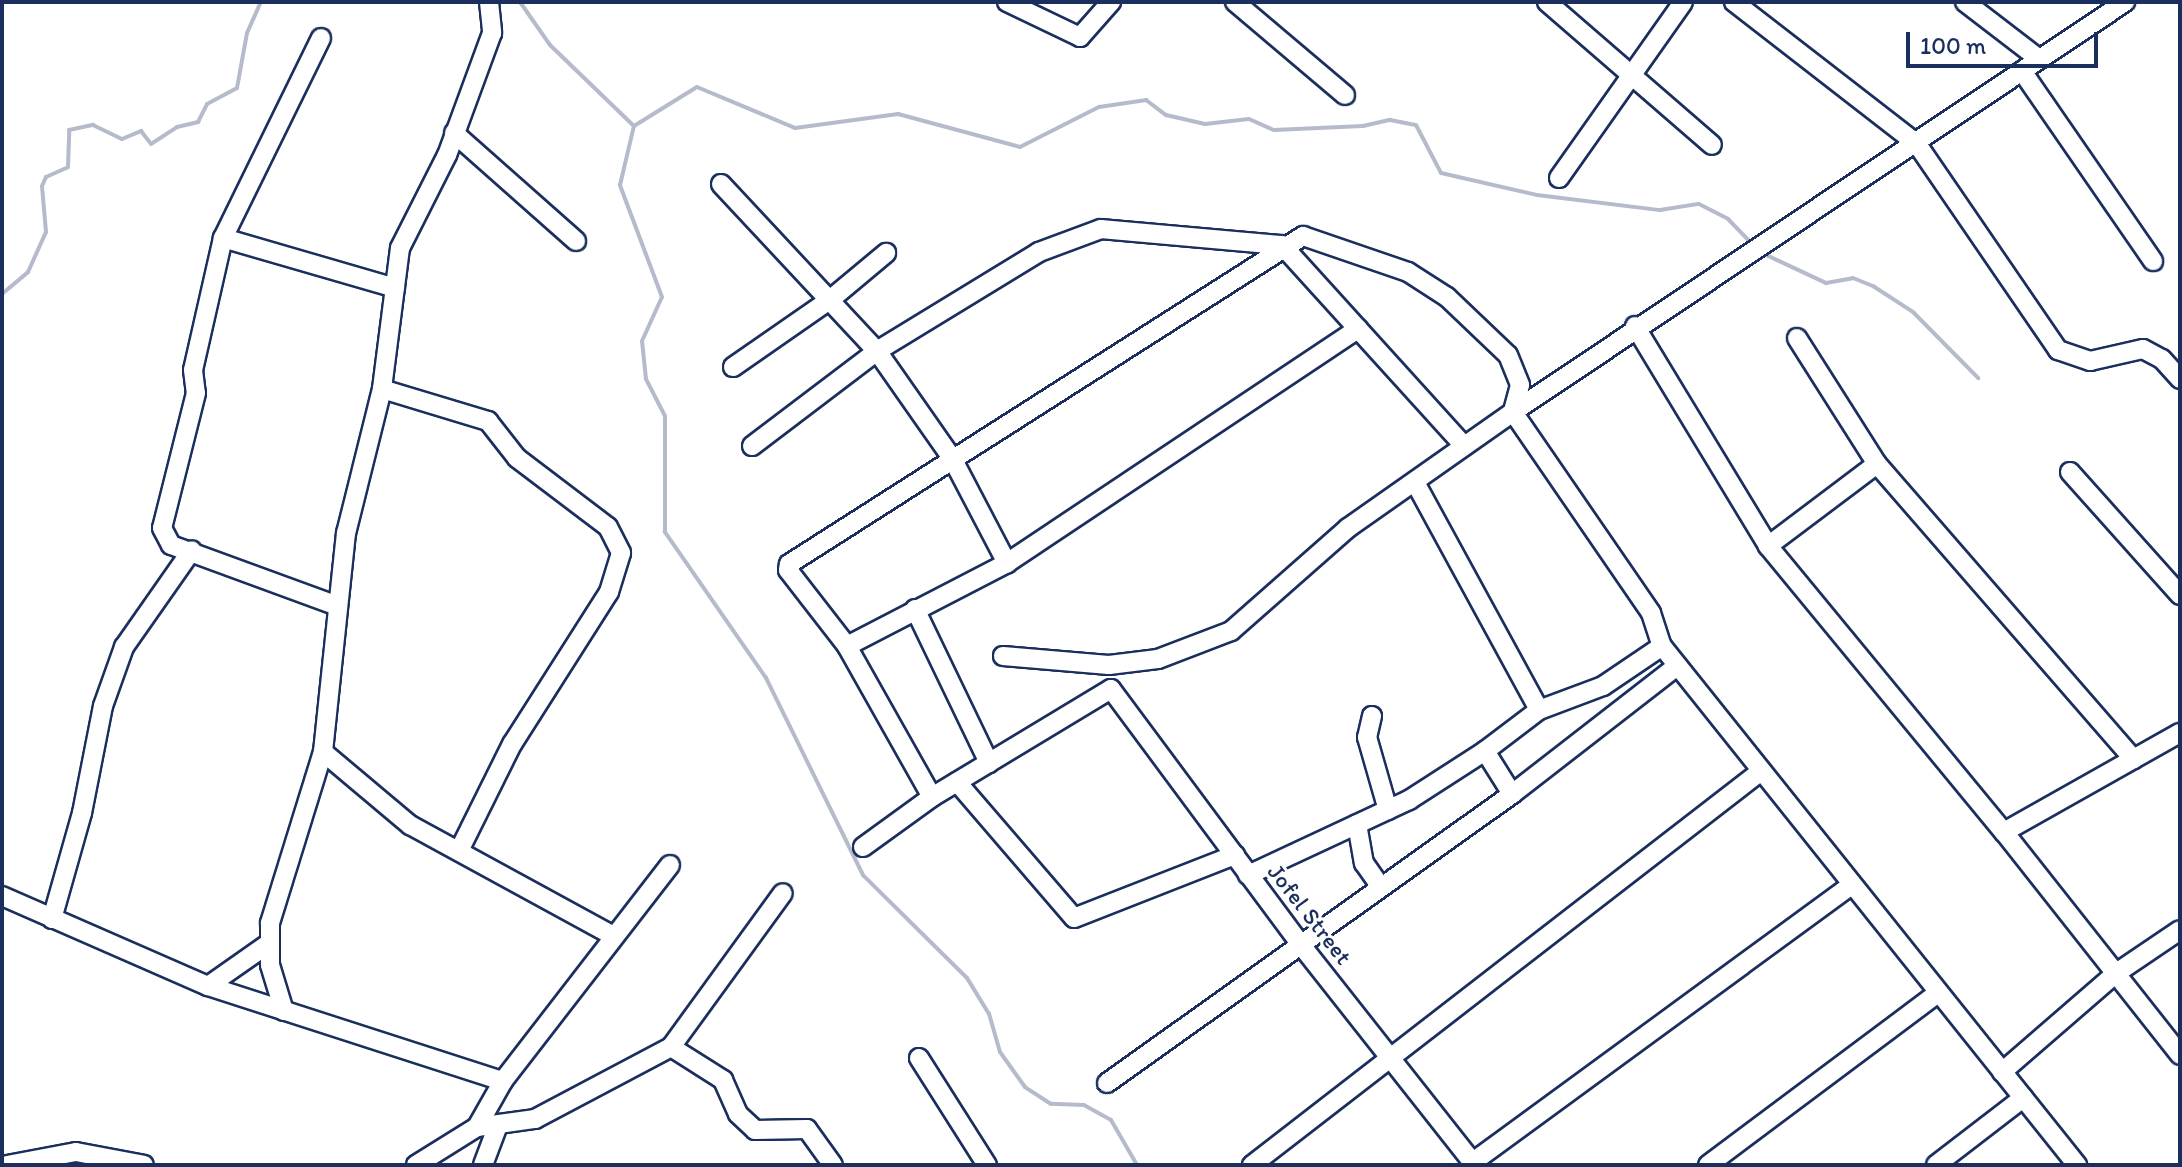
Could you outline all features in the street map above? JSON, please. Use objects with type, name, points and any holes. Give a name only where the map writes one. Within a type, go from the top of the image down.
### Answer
[{"type":"street","points":[[284,1011],[268,944],[270,923],[323,752],[335,605],[346,533],[382,389],[400,248],[454,133],[492,33],[489,2]]},
{"type":"street","points":[[1007,2],[1080,37],[1111,2]]},
{"type":"street","points":[[1235,2],[1345,95]]},
{"type":"street","points":[[1547,2],[1712,145]]},
{"type":"street","points":[[1559,178],[1683,2]]},
{"type":"street","points":[[1734,2],[1917,144],[2058,350],[2090,361],[2143,349],[2162,359],[2180,379]]},
{"type":"street","points":[[1965,2],[2039,59]]},
{"type":"street","points":[[1003,656],[1109,665],[1158,659],[1200,644],[1243,623],[1338,536],[1416,484],[1464,446],[1635,326],[1917,144],[2125,2]]},
{"type":"street","points":[[321,38],[223,238],[193,370],[196,393],[162,528],[171,545],[192,550],[335,605]]},
{"type":"street","points":[[2022,71],[2153,261]]},
{"type":"street","points":[[454,133],[576,241]]},
{"type":"street","points":[[721,184],[877,351],[952,458],[1007,563]]},
{"type":"street","points":[[752,446],[877,351],[1039,252],[1101,229],[1282,245],[1464,446]]},
{"type":"street","points":[[932,797],[847,646],[788,570],[789,564],[1282,245],[1303,236],[1408,272],[1447,297],[1508,355],[1520,385],[1513,412],[1651,613],[1662,646],[1729,725],[1761,771],[1851,885],[2077,1165]]},
{"type":"street","points":[[223,238],[395,288]]},
{"type":"street","points":[[733,367],[831,299],[886,253]]},
{"type":"street","points":[[1635,326],[1768,546],[2004,832],[2180,1055]]},
{"type":"street","points":[[847,646],[1007,563],[1358,329]]},
{"type":"street","points":[[1797,338],[1877,464],[2133,759]]},
{"type":"street","points":[[382,389],[488,421],[517,458],[619,541],[618,567],[609,592],[512,744],[459,851]]},
{"type":"street","points":[[1768,546],[1877,464]]},
{"type":"street","points":[[2070,472],[2180,595]]},
{"type":"street","points":[[1416,484],[1539,710]]},
{"type":"street","points":[[52,919],[82,813],[103,706],[124,647],[192,550]]},
{"type":"street","points":[[863,847],[932,797],[989,763],[915,609]]},
{"type":"street","points":[[1248,875],[1388,810],[1485,751],[1539,710],[1603,686],[1662,646]]},
{"type":"street","points":[[1107,1083],[1512,794],[1677,666]]},
{"type":"street","name":"Jofel Street","points":[[989,763],[1111,689],[1301,945],[1392,1054],[1474,1164]]},
{"type":"street","points":[[1372,716],[1367,737],[1388,810]]},
{"type":"street","points":[[2004,832],[2180,733]]},
{"type":"street","points":[[1485,751],[1512,794]]},
{"type":"street","points":[[323,752],[410,825],[614,936]]},
{"type":"street","points":[[1252,1165],[1761,771]]},
{"type":"street","points":[[957,782],[1074,918],[1235,855]]},
{"type":"street","points":[[1357,824],[1364,863],[1380,886]]},
{"type":"street","points":[[425,1163],[477,1127],[503,1081],[670,865]]},
{"type":"street","points":[[1474,1164],[1851,885]]},
{"type":"street","points":[[477,1127],[535,1119],[671,1047],[783,893]]},
{"type":"street","points":[[2,896],[208,986],[503,1081]]},
{"type":"street","points":[[2002,1072],[2115,974],[2180,930]]},
{"type":"street","points":[[208,986],[268,944]]},
{"type":"street","points":[[1708,1165],[1938,993]]},
{"type":"street","points":[[671,1047],[723,1080],[738,1114],[755,1130],[807,1129],[833,1165]]},
{"type":"street","points":[[919,1058],[987,1165]]},
{"type":"street","points":[[1936,1165],[2023,1098]]},
{"type":"street","points":[[483,1165],[498,1125]]},
{"type":"street","points":[[7,1165],[76,1152],[144,1165]]},
{"type":"waterway","points":[[2,294],[28,272],[46,232],[42,186],[46,177],[68,167],[69,130],[93,125],[122,139],[141,131],[151,144],[177,127],[198,122],[207,104],[237,88],[247,33],[261,2]]},
{"type":"waterway","points":[[520,2],[550,45],[634,126]]},
{"type":"waterway","points":[[1137,1165],[1111,1120],[1084,1105],[1051,1104],[1025,1087],[1000,1052],[989,1014],[967,978],[863,875],[766,678],[665,532],[665,416],[646,379],[642,341],[662,297],[620,185],[634,126],[697,87],[795,128],[898,114],[1020,147],[1099,107],[1146,100],[1166,115],[1205,124],[1249,119],[1274,130],[1363,126],[1390,120],[1416,125],[1441,173],[1537,195],[1660,210],[1699,204],[1728,219],[1753,245]]},
{"type":"waterway","points":[[1762,253],[1826,283],[1853,278],[1873,286],[1913,312],[1978,378]]}]
